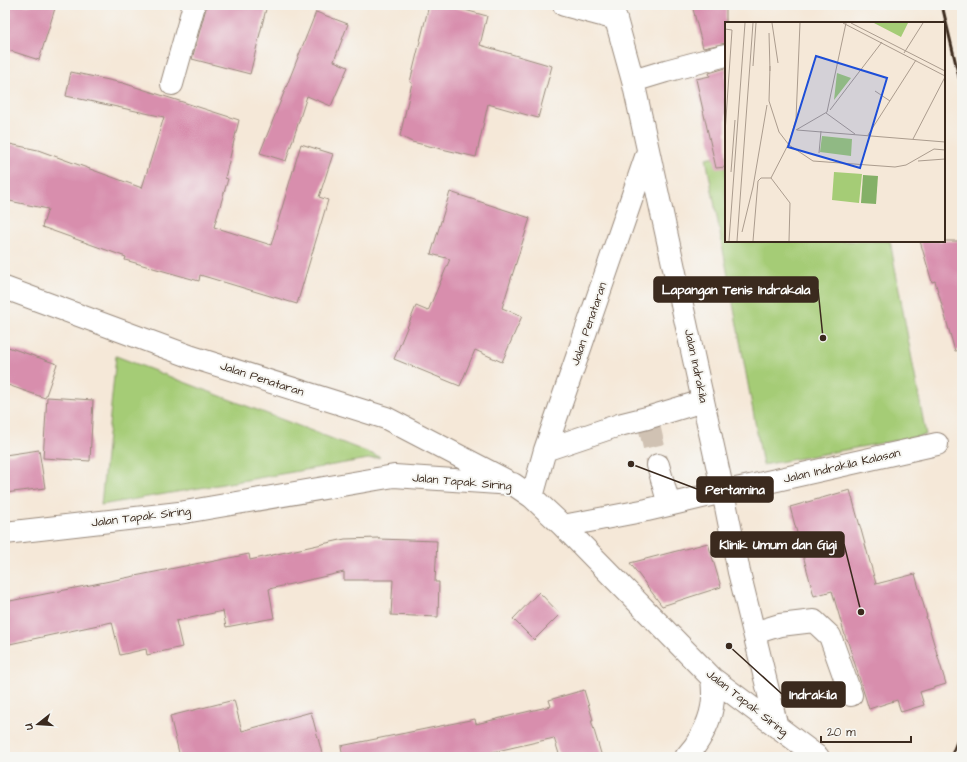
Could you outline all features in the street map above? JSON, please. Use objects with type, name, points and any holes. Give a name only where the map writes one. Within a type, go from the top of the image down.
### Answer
[{"type":"street","points":[[172,84],[194,5]]},
{"type":"street","points":[[564,5],[614,12]]},
{"type":"street","name":"Jalan Indrakila","points":[[614,12],[633,81],[723,492],[739,572],[777,727]]},
{"type":"street","points":[[633,81],[725,55]]},
{"type":"street","name":"Jalan Penataran","points":[[532,497],[545,450],[648,151]]},
{"type":"street","name":"Jalan Penataran","points":[[5,288],[192,357],[386,418],[513,484]]},
{"type":"street","points":[[545,450],[619,425],[648,422],[703,401]]},
{"type":"street","name":"Jalan Indrakila Kalasan","points":[[564,526],[669,505],[937,444]]},
{"type":"street","points":[[658,465],[669,505]]},
{"type":"street","name":"Jalan Tapak Siring","points":[[5,533],[179,513],[394,476],[513,484],[532,497],[564,526],[712,678],[818,757]]},
{"type":"street","points":[[754,633],[780,625],[814,621],[830,636],[851,695]]},
{"type":"street","points":[[686,757],[699,740],[706,727],[712,708],[712,678]]},
{"type":"green space","points":[[725,154],[725,242],[890,242],[926,435],[763,465],[706,158]]},
{"type":"green space","points":[[116,356],[380,457],[101,505]]},
{"type":"building","points":[[5,5],[56,5],[39,60],[5,49]]},
{"type":"building","points":[[206,5],[267,5],[250,74],[192,59]]},
{"type":"building","points":[[429,5],[446,5],[487,16],[480,45],[552,66],[538,118],[488,104],[476,157],[412,142],[400,136],[412,83],[410,82]]},
{"type":"building","points":[[692,5],[726,5],[725,43],[703,48]]},
{"type":"building","points":[[316,12],[348,24],[334,61],[348,67],[331,106],[307,96],[286,161],[260,153]]},
{"type":"building","points":[[725,68],[725,167],[716,168],[696,79],[710,76],[709,73]]},
{"type":"building","points":[[71,72],[123,83],[239,120],[225,178],[228,179],[214,227],[271,245],[301,144],[333,154],[319,197],[328,200],[297,304],[200,275],[199,281],[125,260],[126,257],[42,227],[48,209],[5,200],[5,143],[38,150],[142,188],[164,117],[66,96]]},
{"type":"building","points":[[450,192],[530,218],[502,308],[522,316],[502,362],[475,350],[460,386],[394,359],[416,306],[428,311],[450,259],[431,254]]},
{"type":"building","points":[[962,241],[962,350],[955,351],[935,281],[932,282],[920,242]]},
{"type":"building","points":[[5,346],[57,364],[45,398],[5,384]]},
{"type":"building","points":[[47,397],[93,400],[90,461],[43,458]]},
{"type":"building","points":[[39,450],[45,488],[5,493],[5,455]]},
{"type":"building","points":[[850,490],[876,584],[915,574],[946,684],[920,692],[924,705],[901,712],[897,700],[869,709],[832,591],[814,596],[790,507]]},
{"type":"building","points":[[379,538],[437,541],[435,582],[439,582],[438,617],[391,615],[393,580],[344,580],[344,572],[269,589],[274,618],[226,627],[223,611],[176,621],[182,647],[147,655],[146,649],[120,655],[112,622],[5,645],[5,602],[249,554],[250,560],[345,539]]},
{"type":"building","points":[[708,543],[721,587],[662,606],[630,563]]},
{"type":"building","points":[[539,592],[560,614],[534,640],[513,619]]},
{"type":"building","points":[[584,690],[602,757],[560,757],[554,738],[471,757],[343,757],[341,746],[475,719],[476,724],[551,706],[549,700]]},
{"type":"building","points":[[234,700],[242,731],[311,712],[323,757],[180,757],[170,716]]},
{"type":"tunnel","points":[[649,425],[658,465]]},
{"type":"railway","points":[[942,5],[962,90]]},
{"type":"railway","points":[[951,757],[962,729]]},
{"type":"place","name":"Lapangan Tenis Indrakala","points":[[823,338]]},
{"type":"place","name":"Pertamina","points":[[631,464]]},
{"type":"place","name":"Klinik Umum dan Gigi","points":[[861,612]]},
{"type":"place","name":"Indrakila","points":[[729,646]]}]
